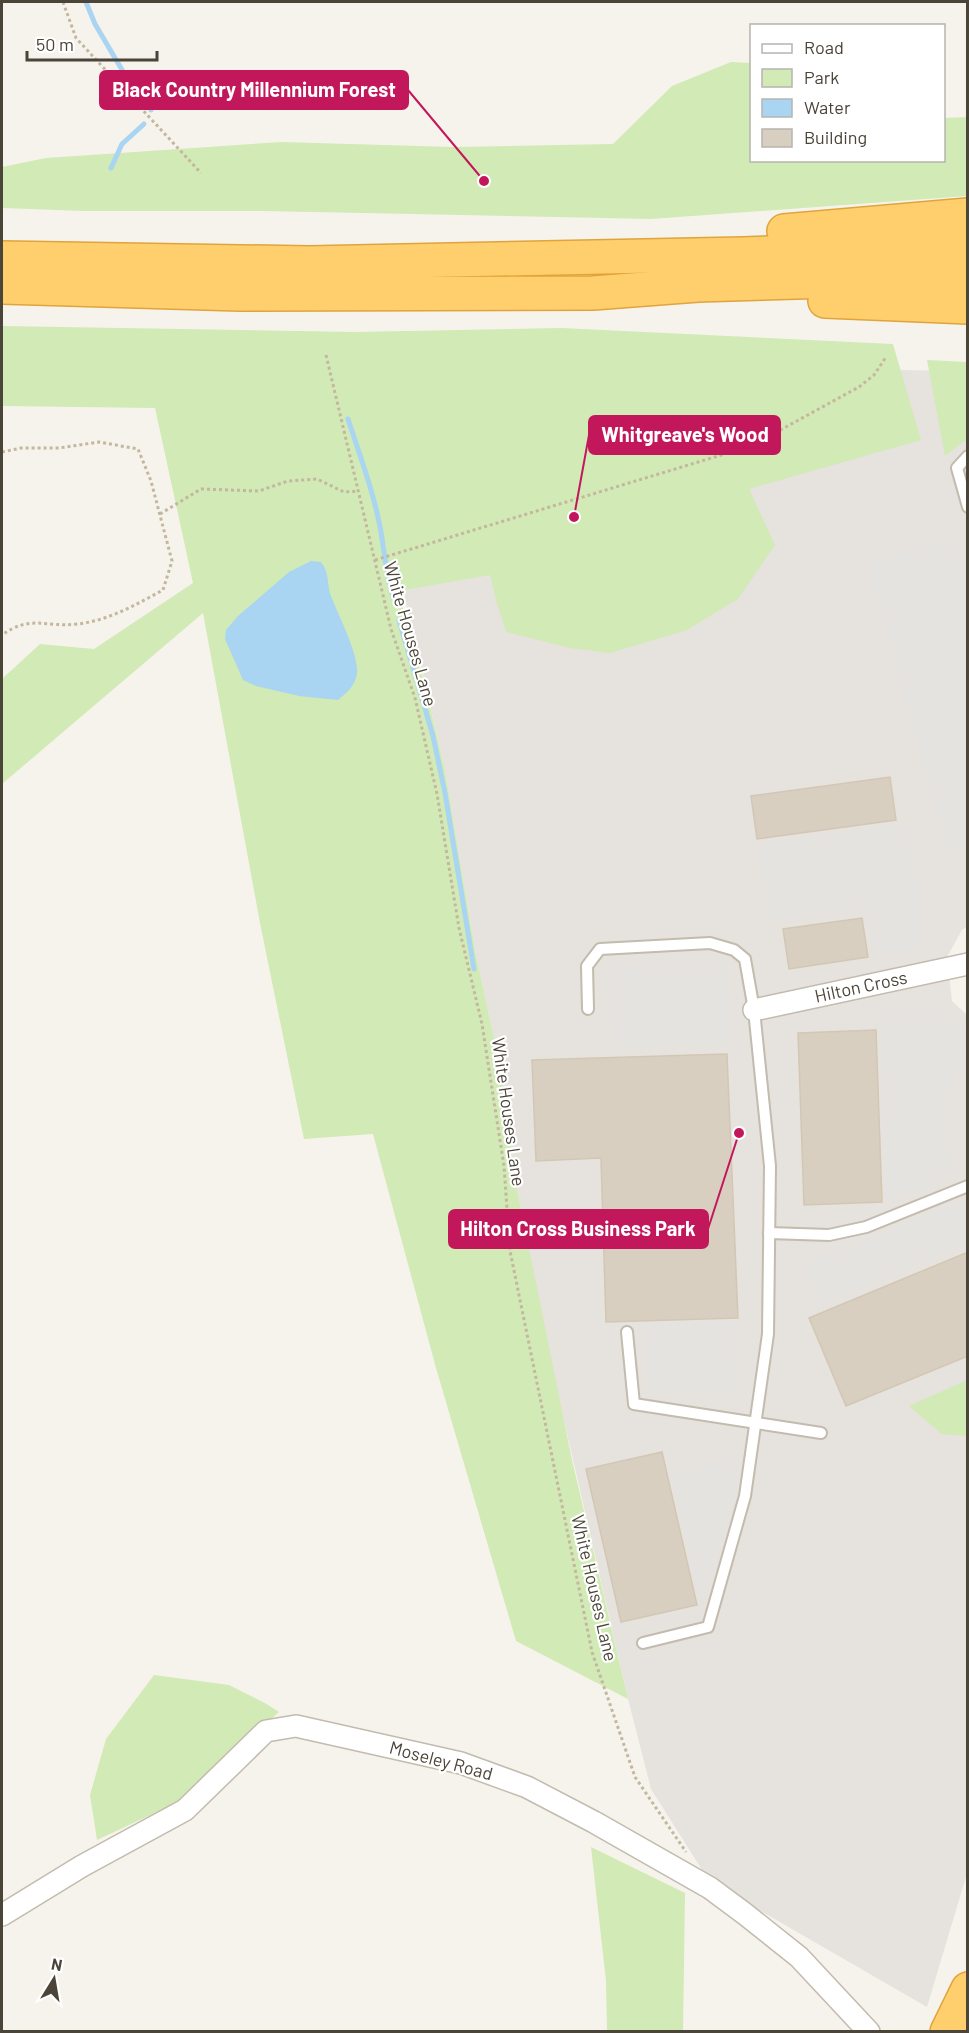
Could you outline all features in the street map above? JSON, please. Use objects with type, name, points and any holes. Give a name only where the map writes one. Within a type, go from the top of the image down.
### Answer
[{"type":"highway","points":[[743,254],[763,233],[968,215]]},
{"type":"highway","points":[[2,258],[309,263],[743,254],[968,246]]},
{"type":"highway","points":[[2,287],[240,294],[593,293],[699,285],[968,276]]},
{"type":"highway","points":[[593,293],[679,300],[766,299],[968,307]]},
{"type":"highway","points":[[947,2031],[968,1989]]},
{"type":"street","name":"Hilton Cross","points":[[754,1010],[968,964]]},
{"type":"street","name":"Moseley Road","points":[[2,1916],[82,1866],[185,1810],[266,1731],[296,1726],[461,1763],[527,1787],[594,1822],[710,1888],[799,1957],[865,2030]]},
{"type":"lane","points":[[968,456],[957,468],[968,507]]},
{"type":"lane","points":[[588,1010],[587,966],[600,949],[710,943],[734,950],[745,959],[754,1010],[770,1166],[768,1334],[746,1496],[708,1627],[643,1643]]},
{"type":"lane","points":[[769,1233],[829,1235],[866,1227],[968,1186]]},
{"type":"lane","points":[[627,1332],[634,1404],[821,1433]]},
{"type":"path","points":[[63,2],[76,39],[201,173]]},
{"type":"path","name":"White Houses Lane","points":[[327,355],[391,629],[415,698],[437,794],[459,928],[482,1024],[504,1166],[510,1251],[592,1652],[635,1777],[710,1888]]},
{"type":"path","points":[[375,560],[751,446],[859,387],[874,375],[886,357]]},
{"type":"path","points":[[2,452],[21,448],[59,448],[99,442],[138,449],[151,481],[172,561],[163,590],[110,616],[77,625],[30,622],[9,629],[2,635]]},
{"type":"path","points":[[160,514],[201,489],[259,491],[288,481],[317,479],[344,492],[358,490]]},
{"type":"shaded area","points":[[899,370],[967,371],[968,926],[962,930],[947,957],[952,1001],[968,1016],[968,1870],[927,2007],[709,1881],[651,1789],[554,1377],[518,1194],[501,1071],[475,950],[445,770],[379,486]]},
{"type":"shaded area","points":[[954,539],[968,585],[968,847],[948,853],[867,562]]},
{"type":"shaded area","points":[[906,822],[922,906],[918,949],[872,954],[866,909],[767,919],[759,845]]},
{"type":"shaded area","points":[[725,961],[729,1043],[613,1046],[611,966]]},
{"type":"shaded area","points":[[949,1009],[949,1022],[962,1022],[964,1070],[953,1070],[953,1088],[948,1089],[949,1162],[953,1172],[928,1186],[885,1200],[880,1013]]},
{"type":"shaded area","points":[[967,1197],[967,1243],[817,1305],[802,1267]]},
{"type":"shaded area","points":[[734,1318],[736,1392],[655,1392],[649,1386],[644,1321]]},
{"type":"shaded area","points":[[741,1457],[734,1503],[704,1602],[698,1603],[672,1473]]},
{"type":"green space","points":[[731,62],[750,63],[750,162],[945,162],[945,118],[967,117],[967,196],[651,219],[2,208],[2,167],[46,158],[281,142],[453,147],[613,144],[672,86]]},
{"type":"green space","points":[[2,326],[355,332],[562,328],[893,344],[921,440],[749,489],[775,545],[738,599],[687,630],[610,653],[570,648],[506,632],[490,575],[398,591],[424,681],[445,770],[475,950],[501,1071],[518,1194],[572,1460],[628,1699],[516,1641],[436,1368],[373,1134],[304,1139],[260,923],[203,613],[2,784],[2,679],[40,644],[94,649],[193,583],[155,408],[2,406]]},
{"type":"green space","points":[[927,360],[967,362],[967,439],[945,456]]},
{"type":"green space","points":[[967,1380],[967,1436],[942,1434],[909,1406]]},
{"type":"green space","points":[[154,1675],[229,1685],[279,1712],[176,1803],[97,1840],[90,1795],[106,1739]]},
{"type":"green space","points":[[591,1847],[685,1893],[683,2031],[607,2031],[606,1981]]},
{"type":"water","points":[[311,561],[321,562],[325,569],[330,593],[356,660],[355,682],[338,700],[299,696],[256,686],[243,680],[225,639],[226,630],[238,616],[289,572]]},
{"type":"building","points":[[890,777],[896,820],[757,839],[751,796]]},
{"type":"building","points":[[862,918],[868,957],[789,969],[783,929]]},
{"type":"building","points":[[876,1030],[882,1202],[804,1205],[798,1033]]},
{"type":"building","points":[[727,1054],[738,1318],[606,1322],[601,1158],[536,1161],[532,1060]]},
{"type":"building","points":[[968,1252],[968,1356],[846,1406],[809,1318]]},
{"type":"building","points":[[662,1452],[697,1605],[621,1622],[586,1469]]},
{"type":"waterway","points":[[86,2],[95,24],[125,75],[150,100],[151,110]]},
{"type":"waterway","points":[[111,168],[122,144],[144,124]]},
{"type":"waterway","points":[[348,419],[375,503],[388,578],[396,605]]},
{"type":"waterway","points":[[399,620],[433,736],[445,793],[474,969]]},
{"type":"place","name":"Black Country Millennium Forest","points":[[484,181]]},
{"type":"place","name":"Whitgreave's Wood","points":[[574,517]]},
{"type":"place","name":"Hilton Cross Business Park","points":[[739,1133]]}]
